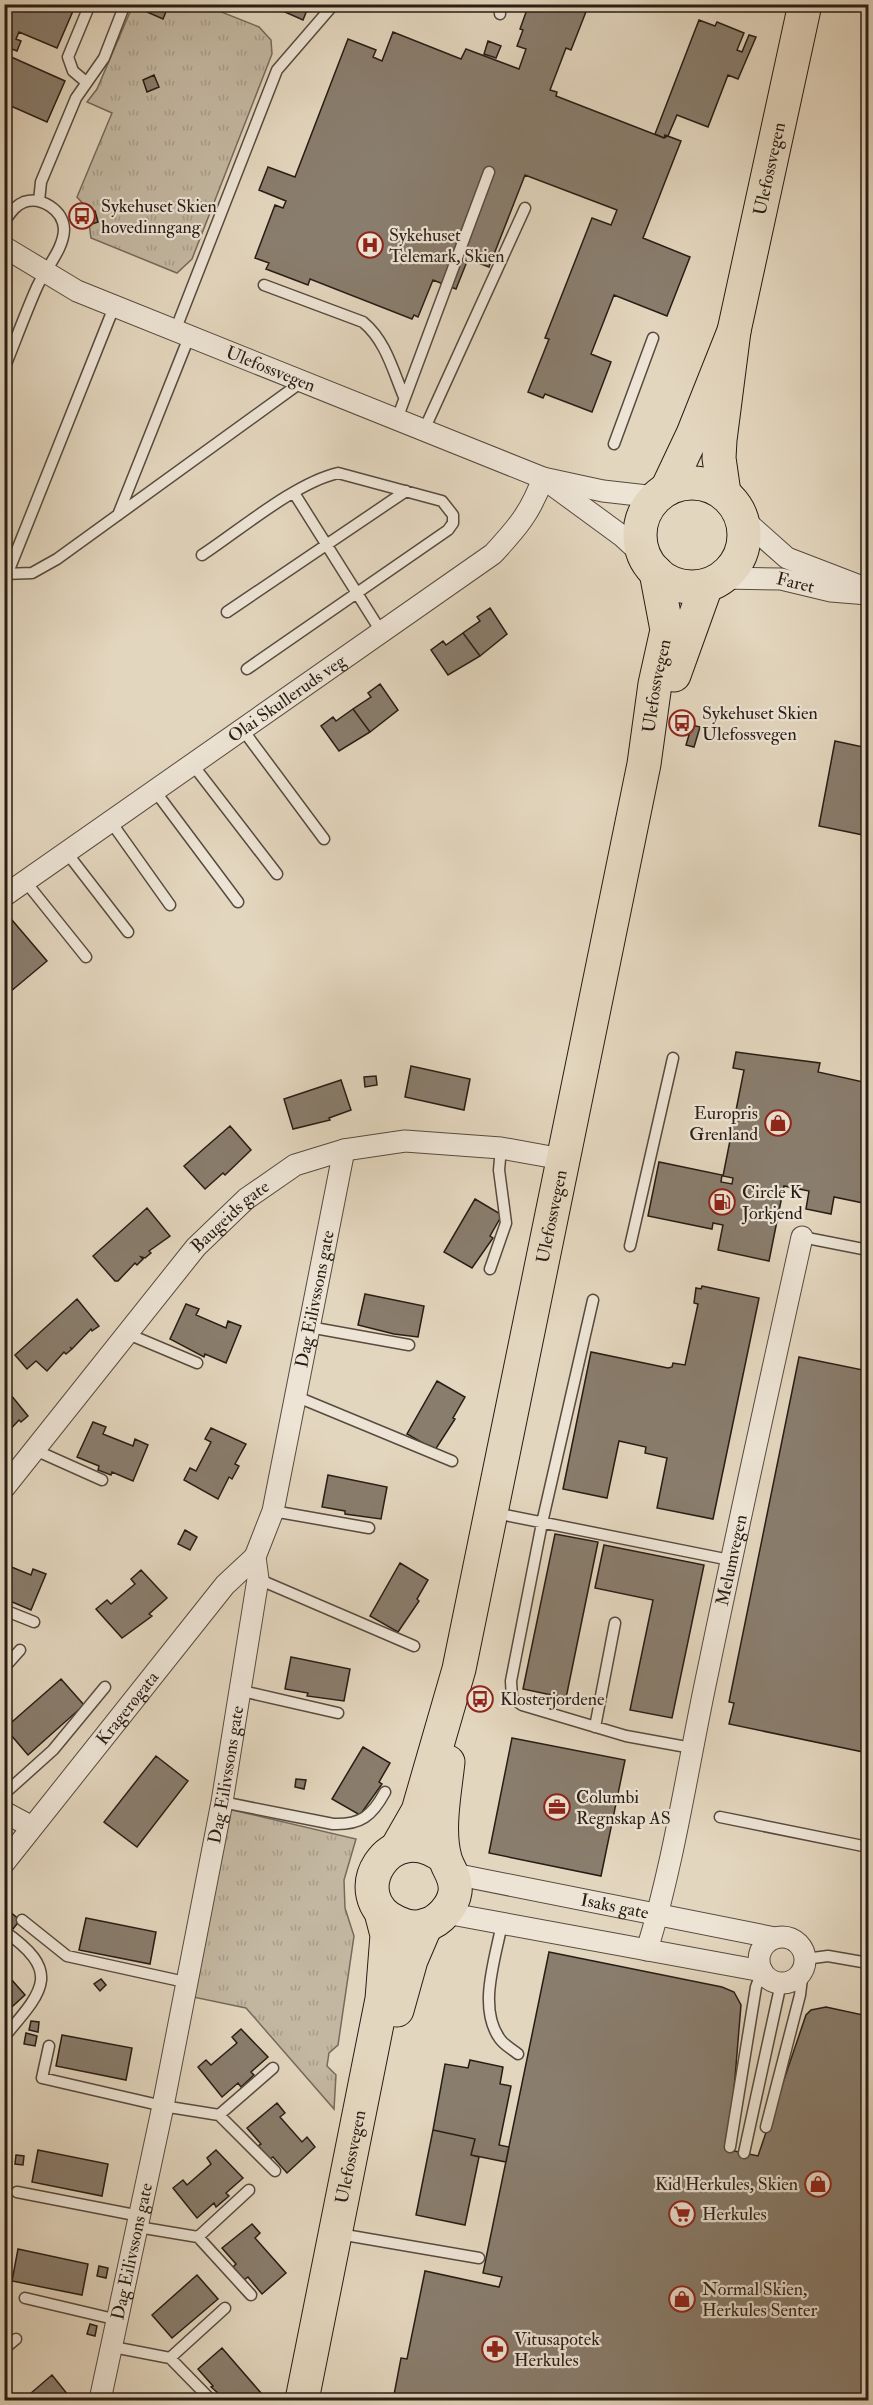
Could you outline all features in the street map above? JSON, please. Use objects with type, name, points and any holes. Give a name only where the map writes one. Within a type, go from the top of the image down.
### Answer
[{"type":"main road","name":"Ulefossvegen","points":[[733,506],[720,449],[734,331],[805,4]]},
{"type":"main road","name":"Ulefossvegen","points":[[662,493],[693,434],[734,331]]},
{"type":"main road","points":[[695,483],[710,486],[733,506],[745,534],[743,550],[735,566],[714,582],[688,587],[671,583],[650,565],[640,540],[642,521],[662,493],[695,483]]},
{"type":"main road","name":"Ulefossvegen","points":[[398,1846],[418,1811],[459,1669],[644,764],[655,684],[667,630],[650,565]]},
{"type":"main road","name":"Ulefossvegen","points":[[644,764],[714,582]]},
{"type":"main road","name":"Ulefossvegen","points":[[449,1866],[442,1816],[459,1669]]},
{"type":"main road","points":[[421,1845],[433,1849],[449,1866],[455,1893],[436,1919],[406,1927],[387,1918],[381,1912],[373,1897],[374,1871],[381,1859],[398,1846],[421,1845]]},
{"type":"main road","name":"Ulefossvegen","points":[[302,2400],[382,1999],[387,1935],[381,1912]]},
{"type":"main road","name":"Ulefossvegen","points":[[324,2400],[351,2236],[399,2003],[411,1960],[436,1919]]},
{"type":"street","name":"Ulefossvegen","points":[[4,247],[44,273],[114,307],[543,478],[603,491],[662,493]]},
{"type":"street","name":"Ulefossvegen","points":[[543,478],[622,536],[650,565]]},
{"type":"street","name":"Olai Skulleruds veg","points":[[4,896],[493,554],[524,520],[533,506],[543,478]]},
{"type":"street","name":"Faret","points":[[733,506],[787,558],[868,591]]},
{"type":"street","name":"Faret","points":[[714,582],[781,579],[831,591],[868,591]]},
{"type":"street","name":"Baugeids gate","points":[[4,1488],[196,1247],[246,1199],[295,1165],[344,1150],[405,1141],[501,1148],[562,1159]]},
{"type":"street","name":"Dag Eilivssons gate","points":[[100,2400],[163,2106],[185,1982],[222,1802],[242,1691],[258,1579],[255,1557],[273,1511],[344,1150]]},
{"type":"street","name":"Melumvegen","points":[[647,1950],[676,1840],[730,1560],[802,1237]]},
{"type":"street","name":"Kragerøgata","points":[[4,1863],[225,1585],[255,1557]]},
{"type":"street","points":[[4,1812],[32,1827]]},
{"type":"street","name":"Isaks gate","points":[[449,1866],[657,1916],[775,1938],[783,1936],[794,1940],[803,1950],[804,1964]]},
{"type":"street","name":"Isaks gate","points":[[436,1919],[502,1923],[762,1971],[780,1990]]},
{"type":"street","points":[[762,1971],[759,1961],[761,1950],[775,1938]]},
{"type":"street","points":[[780,1990],[791,1981],[804,1964]]},
{"type":"lane","points":[[86,82],[73,71],[68,57],[90,4]]},
{"type":"lane","points":[[39,201],[41,182],[76,98],[104,58],[125,4]]},
{"type":"lane","points":[[118,516],[276,70],[305,41],[334,4]]},
{"type":"lane","points":[[397,419],[489,172]]},
{"type":"lane","points":[[4,222],[9,207],[39,201],[53,207],[62,219],[64,231],[60,247],[44,273],[4,369]]},
{"type":"lane","points":[[424,430],[525,208]]},
{"type":"lane","points":[[264,285],[363,322],[374,331],[383,344],[404,397]]},
{"type":"lane","points":[[114,307],[6,574],[32,573],[57,560],[303,381]]},
{"type":"lane","points":[[614,444],[653,338]]},
{"type":"lane","points":[[202,555],[294,493],[324,476],[338,473],[442,501],[450,508],[453,523],[448,530],[247,669]]},
{"type":"lane","points":[[227,612],[406,491]]},
{"type":"lane","points":[[294,493],[382,633]]},
{"type":"lane","points":[[243,730],[324,839]]},
{"type":"lane","points":[[193,765],[277,874]]},
{"type":"lane","points":[[155,791],[238,902]]},
{"type":"lane","points":[[111,822],[170,905]]},
{"type":"lane","points":[[68,853],[128,932]]},
{"type":"lane","points":[[26,881],[86,957]]},
{"type":"lane","points":[[630,1246],[672,1058]]},
{"type":"lane","points":[[490,1269],[506,1223],[499,1170],[501,1148]]},
{"type":"lane","name":"Melumvegen","points":[[802,1237],[868,1250]]},
{"type":"lane","points":[[593,1300],[542,1523],[512,1681],[512,1698],[522,1706],[595,1727],[692,1748]]},
{"type":"lane","points":[[309,1327],[409,1345]]},
{"type":"lane","points":[[128,1334],[196,1363]]},
{"type":"lane","points":[[295,1396],[452,1461]]},
{"type":"lane","points":[[35,1450],[102,1480]]},
{"type":"lane","points":[[273,1511],[369,1528]]},
{"type":"lane","points":[[491,1512],[730,1560]]},
{"type":"lane","points":[[258,1579],[414,1646]]},
{"type":"lane","points":[[4,1610],[34,1622]]},
{"type":"lane","points":[[595,1727],[615,1623]]},
{"type":"lane","points":[[4,1668],[20,1650]]},
{"type":"lane","points":[[4,1794],[53,1750],[105,1687]]},
{"type":"lane","points":[[242,1691],[338,1713]]},
{"type":"lane","points":[[222,1802],[333,1824],[350,1825],[362,1822],[370,1815],[385,1792]]},
{"type":"lane","points":[[720,1817],[868,1846]]},
{"type":"lane","points":[[22,1920],[67,1956],[185,1982]]},
{"type":"lane","points":[[502,1923],[489,1996],[491,2021],[500,2039],[518,2054]]},
{"type":"lane","points":[[4,1931],[29,1949],[41,1974],[39,1989],[32,2004],[4,2037]]},
{"type":"lane","points":[[766,2127],[800,1995],[804,1964],[828,1956],[868,1963]]},
{"type":"lane","points":[[730,2147],[756,1987],[762,1971]]},
{"type":"lane","points":[[744,2153],[780,1990]]},
{"type":"lane","points":[[49,2046],[42,2078],[163,2106],[219,2115],[275,2171]]},
{"type":"lane","points":[[219,2115],[273,2068]]},
{"type":"lane","points":[[198,2236],[249,2190]]},
{"type":"lane","points":[[17,2192],[198,2236],[251,2295]]},
{"type":"lane","points":[[351,2236],[479,2259]]},
{"type":"lane","points":[[26,2298],[118,2319]]},
{"type":"lane","points":[[170,2358],[225,2308]]},
{"type":"lane","points":[[4,2349],[16,2339]]},
{"type":"lane","points":[[113,2347],[170,2358],[211,2400]]},
{"type":"green space","points":[[133,5],[204,5],[259,27],[271,40],[272,54],[192,259],[177,273],[91,238],[87,208],[77,197],[112,113],[87,102],[97,89]]},
{"type":"green space","points":[[228,1809],[356,1839],[344,1880],[345,1908],[354,1936],[338,2045],[329,2053],[327,2066],[336,2075],[334,2109],[246,2008],[193,1997]]},
{"type":"building","points":[[4,4],[51,4],[64,10],[67,4],[76,4],[57,48],[19,32],[16,39],[21,41],[17,51],[12,49],[9,56],[65,81],[47,122],[4,103],[4,44],[11,29],[4,26]]},
{"type":"building","points":[[137,4],[169,4],[163,19],[136,7]]},
{"type":"building","points":[[267,4],[309,4],[309,5],[303,20]]},
{"type":"building","points":[[529,4],[589,4],[571,50],[566,48],[550,90],[557,92],[556,96],[664,138],[665,135],[681,141],[643,238],[690,257],[667,316],[614,295],[591,354],[611,362],[592,412],[545,394],[543,398],[528,392],[549,339],[545,338],[592,218],[611,225],[617,210],[525,175],[489,267],[468,259],[456,289],[433,280],[418,317],[414,315],[412,319],[310,279],[308,285],[266,269],[269,263],[255,258],[275,205],[283,208],[286,201],[259,190],[268,167],[295,177],[348,39],[376,50],[373,57],[382,61],[393,32],[461,59],[466,49],[519,69],[526,49],[517,46]]},
{"type":"building","points":[[699,20],[715,26],[717,22],[744,33],[737,50],[742,52],[749,35],[756,37],[738,79],[728,75],[708,127],[677,115],[668,136],[664,138],[655,134]]},
{"type":"building","points":[[488,41],[501,46],[496,58],[484,54]]},
{"type":"building","points":[[154,75],[159,87],[147,92],[143,80]]},
{"type":"building","points":[[4,131],[11,134],[4,149]]},
{"type":"building","points":[[95,211],[98,222],[92,224],[90,212]]},
{"type":"building","points":[[490,608],[507,634],[480,656],[463,633],[480,621],[477,617]]},
{"type":"building","points":[[463,633],[480,656],[448,675],[431,650],[443,641],[446,645]]},
{"type":"building","points":[[380,684],[398,710],[370,732],[353,709],[371,697],[368,693]]},
{"type":"building","points":[[353,709],[370,732],[339,751],[321,726],[333,717],[336,721]]},
{"type":"building","points":[[692,725],[700,727],[694,747],[686,745]]},
{"type":"building","points":[[835,741],[868,748],[868,773],[863,804],[868,805],[868,836],[819,826]]},
{"type":"building","points":[[12,920],[47,961],[4,997],[4,926]]},
{"type":"building","points":[[736,1052],[820,1063],[818,1072],[868,1083],[868,1204],[834,1197],[831,1214],[806,1209],[809,1191],[784,1186],[769,1261],[718,1250],[723,1225],[713,1223],[712,1229],[648,1216],[659,1162],[722,1175],[721,1182],[732,1184],[733,1178],[723,1176],[744,1070],[733,1068]]},
{"type":"building","points":[[411,1066],[470,1079],[464,1110],[405,1097]]},
{"type":"building","points":[[376,1076],[377,1085],[365,1087],[364,1077]]},
{"type":"building","points":[[341,1080],[351,1110],[329,1118],[330,1120],[293,1129],[284,1099]]},
{"type":"building","points":[[230,1126],[251,1150],[225,1175],[223,1173],[205,1189],[184,1166]]},
{"type":"building","points":[[475,1199],[502,1215],[490,1236],[493,1238],[472,1268],[444,1252]]},
{"type":"building","points":[[147,1208],[170,1236],[149,1251],[151,1253],[145,1258],[141,1257],[143,1259],[137,1265],[135,1263],[118,1281],[115,1281],[93,1256]]},
{"type":"building","points":[[702,1286],[759,1298],[713,1519],[657,1508],[667,1458],[645,1453],[646,1447],[619,1441],[607,1498],[563,1489],[591,1352],[668,1368],[672,1367],[673,1363],[685,1365],[698,1304],[694,1303],[696,1288],[701,1289]]},
{"type":"building","points":[[365,1294],[424,1306],[418,1337],[358,1325]]},
{"type":"building","points":[[77,1299],[99,1326],[92,1331],[91,1329],[66,1354],[64,1352],[47,1371],[36,1361],[27,1369],[15,1355]]},
{"type":"building","points":[[186,1304],[199,1309],[196,1315],[226,1328],[228,1321],[241,1326],[226,1363],[205,1354],[204,1357],[170,1339]]},
{"type":"building","points":[[799,1357],[868,1371],[868,1753],[729,1724],[734,1703],[729,1702]]},
{"type":"building","points":[[437,1381],[465,1397],[453,1418],[455,1419],[435,1450],[407,1434]]},
{"type":"building","points":[[6,1389],[28,1416],[21,1422],[19,1420],[4,1436]]},
{"type":"building","points":[[93,1422],[106,1427],[103,1434],[133,1446],[135,1439],[148,1445],[133,1481],[112,1472],[111,1475],[98,1470],[99,1466],[77,1457]]},
{"type":"building","points":[[211,1428],[246,1444],[235,1464],[239,1466],[232,1479],[229,1477],[218,1499],[184,1480],[190,1468],[196,1471],[211,1442],[205,1439]]},
{"type":"building","points":[[328,1475],[387,1487],[381,1519],[345,1514],[345,1511],[322,1507]]},
{"type":"building","points":[[185,1530],[197,1537],[190,1550],[178,1544]]},
{"type":"building","points":[[555,1534],[598,1542],[566,1698],[523,1689]]},
{"type":"building","points":[[604,1545],[704,1565],[672,1718],[630,1710],[653,1600],[595,1588]]},
{"type":"building","points":[[400,1563],[428,1580],[417,1599],[419,1601],[398,1632],[370,1616]]},
{"type":"building","points":[[4,1564],[31,1575],[33,1569],[46,1574],[31,1610],[10,1601],[9,1605],[4,1603]]},
{"type":"building","points":[[141,1570],[167,1598],[149,1614],[152,1616],[122,1638],[96,1609],[107,1600],[111,1604],[135,1584],[131,1579]]},
{"type":"building","points":[[291,1657],[350,1669],[344,1701],[307,1696],[308,1693],[285,1689]]},
{"type":"building","points":[[61,1679],[84,1705],[28,1755],[5,1728]]},
{"type":"building","name":"Columbi Regnskap AS","points":[[512,1738],[625,1760],[601,1876],[489,1853]]},
{"type":"building","points":[[363,1747],[390,1763],[379,1782],[382,1784],[360,1815],[332,1799]]},
{"type":"building","points":[[156,1756],[188,1781],[137,1847],[104,1822]]},
{"type":"building","points":[[296,1779],[306,1780],[304,1789],[295,1787]]},
{"type":"building","points":[[9,1911],[20,1920],[13,1929],[4,1922]]},
{"type":"building","points":[[86,1918],[156,1932],[150,1964],[79,1950]]},
{"type":"building","name":"Herkules","points":[[549,1952],[722,1987],[734,1992],[741,2005],[729,2150],[758,2156],[806,2015],[811,2010],[826,2007],[868,2016],[868,2400],[393,2400],[401,2358],[407,2359],[425,2271],[499,2287],[502,2277],[483,2273]]},
{"type":"building","points":[[4,1971],[25,1995],[4,2014]]},
{"type":"building","points":[[101,1979],[106,1985],[100,1991],[94,1984]]},
{"type":"building","points":[[31,2021],[39,2022],[38,2032],[29,2030]]},
{"type":"building","points":[[241,2029],[268,2057],[251,2072],[254,2075],[241,2087],[238,2083],[222,2097],[198,2067],[206,2060],[211,2065],[237,2043],[232,2037]]},
{"type":"building","points":[[26,2033],[37,2036],[35,2046],[24,2044]]},
{"type":"building","points":[[62,2035],[132,2048],[126,2080],[56,2066]]},
{"type":"building","points":[[470,2060],[503,2067],[500,2084],[511,2086],[499,2145],[509,2147],[506,2162],[471,2155],[475,2139],[433,2130],[445,2064],[468,2068]]},
{"type":"building","points":[[277,2103],[285,2113],[280,2117],[302,2142],[307,2137],[315,2147],[287,2173],[273,2157],[270,2159],[258,2146],[261,2144],[247,2128]]},
{"type":"building","points":[[433,2130],[475,2139],[471,2155],[479,2157],[465,2225],[416,2215]]},
{"type":"building","points":[[38,2150],[108,2164],[102,2196],[32,2182]]},
{"type":"building","points":[[216,2150],[243,2178],[226,2193],[229,2196],[216,2207],[214,2203],[197,2218],[173,2188],[183,2180],[187,2185],[211,2164],[207,2158]]},
{"type":"building","points":[[16,2155],[24,2156],[23,2165],[15,2164]]},
{"type":"building","points":[[252,2224],[260,2233],[255,2238],[286,2273],[262,2294],[248,2277],[244,2280],[233,2267],[236,2264],[222,2248]]},
{"type":"building","points":[[18,2249],[88,2264],[82,2295],[12,2281]]},
{"type":"building","points":[[99,2266],[108,2268],[106,2278],[97,2276]]},
{"type":"building","points":[[197,2275],[218,2299],[172,2338],[152,2315]]},
{"type":"building","points":[[90,2324],[97,2326],[95,2336],[87,2334]]},
{"type":"building","points":[[222,2348],[261,2393],[253,2400],[226,2400],[211,2387],[213,2386],[198,2369]]},
{"type":"building","points":[[52,2375],[72,2400],[23,2400]]},
{"type":"place","name":"Sykehuset Skien hovedinngang","points":[[82,216]]},
{"type":"place","name":"Sykehuset Telemark, Skien","points":[[370,245]]},
{"type":"place","name":"Sykehuset Skien Ulefossvegen","points":[[682,723]]},
{"type":"place","name":"Europris Grenland","points":[[778,1123]]},
{"type":"place","name":"Circle K Jorkjend","points":[[722,1202]]},
{"type":"place","name":"Klosterjordene","points":[[480,1699]]},
{"type":"place","name":"Columbi Regnskap AS","points":[[557,1807]]},
{"type":"place","name":"Kid Herkules, Skien","points":[[818,2184]]},
{"type":"place","name":"Herkules","points":[[682,2214]]},
{"type":"place","name":"Normal Skien, Herkules Senter","points":[[682,2299]]},
{"type":"place","name":"Vitusapotek Herkules","points":[[495,2349]]}]
